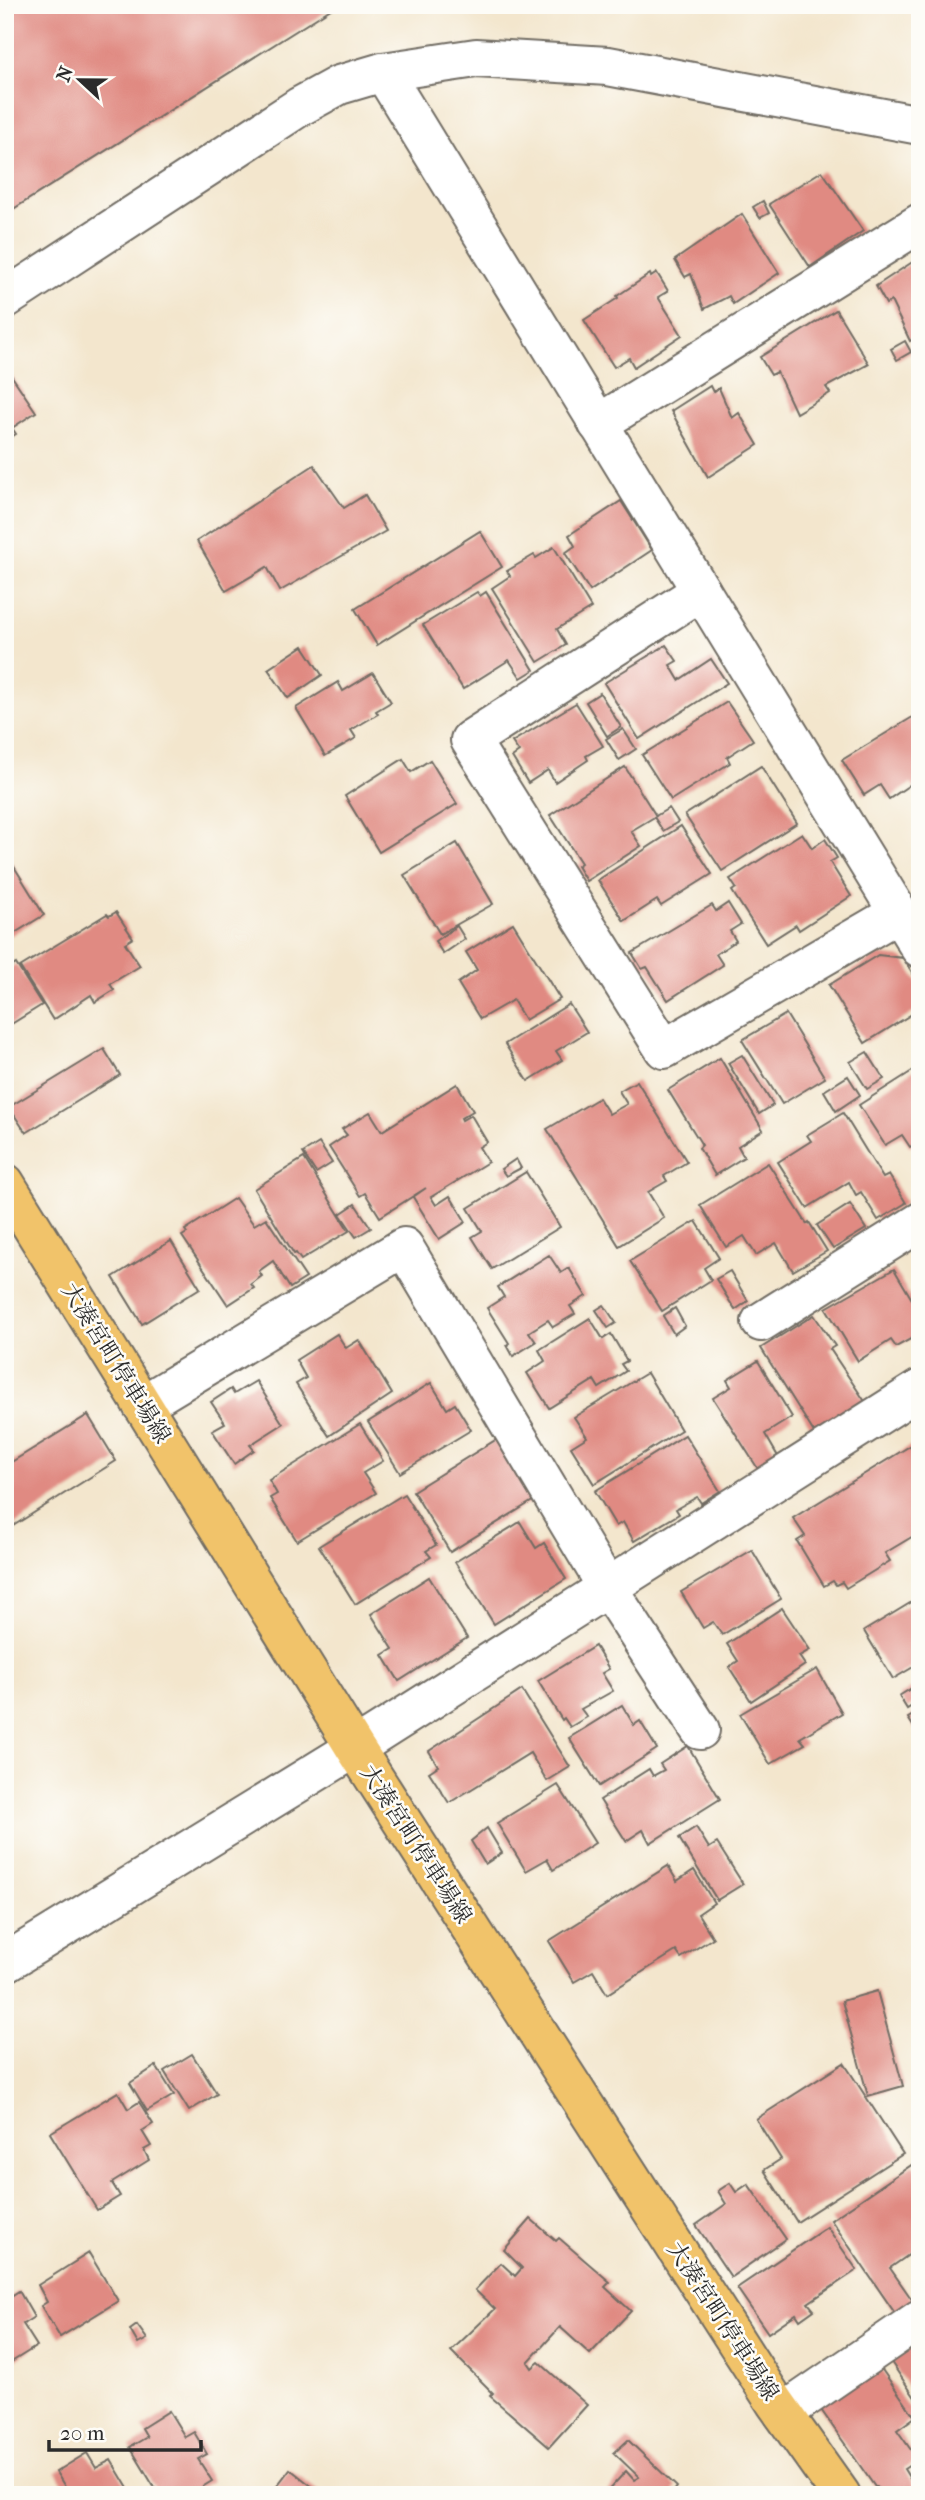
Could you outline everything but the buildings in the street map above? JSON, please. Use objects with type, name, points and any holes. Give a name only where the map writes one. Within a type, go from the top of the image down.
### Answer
[{"type":"main road","name":"大湊宮町停車場線","points":[[5,1183],[355,1748],[783,2413],[841,2495]]},
{"type":"street","points":[[5,299],[299,107],[339,85],[383,72],[476,58],[608,66],[920,125]]},
{"type":"street","points":[[383,72],[920,948]]},
{"type":"street","points":[[598,424],[920,223]]},
{"type":"street","points":[[701,591],[470,740],[664,1049],[898,913]]},
{"type":"street","points":[[761,1322],[920,1222]]},
{"type":"street","points":[[142,1405],[404,1247],[607,1587],[700,1730]]},
{"type":"street","points":[[5,1964],[355,1748],[920,1389]]},
{"type":"street","points":[[783,2413],[920,2319]]}]
